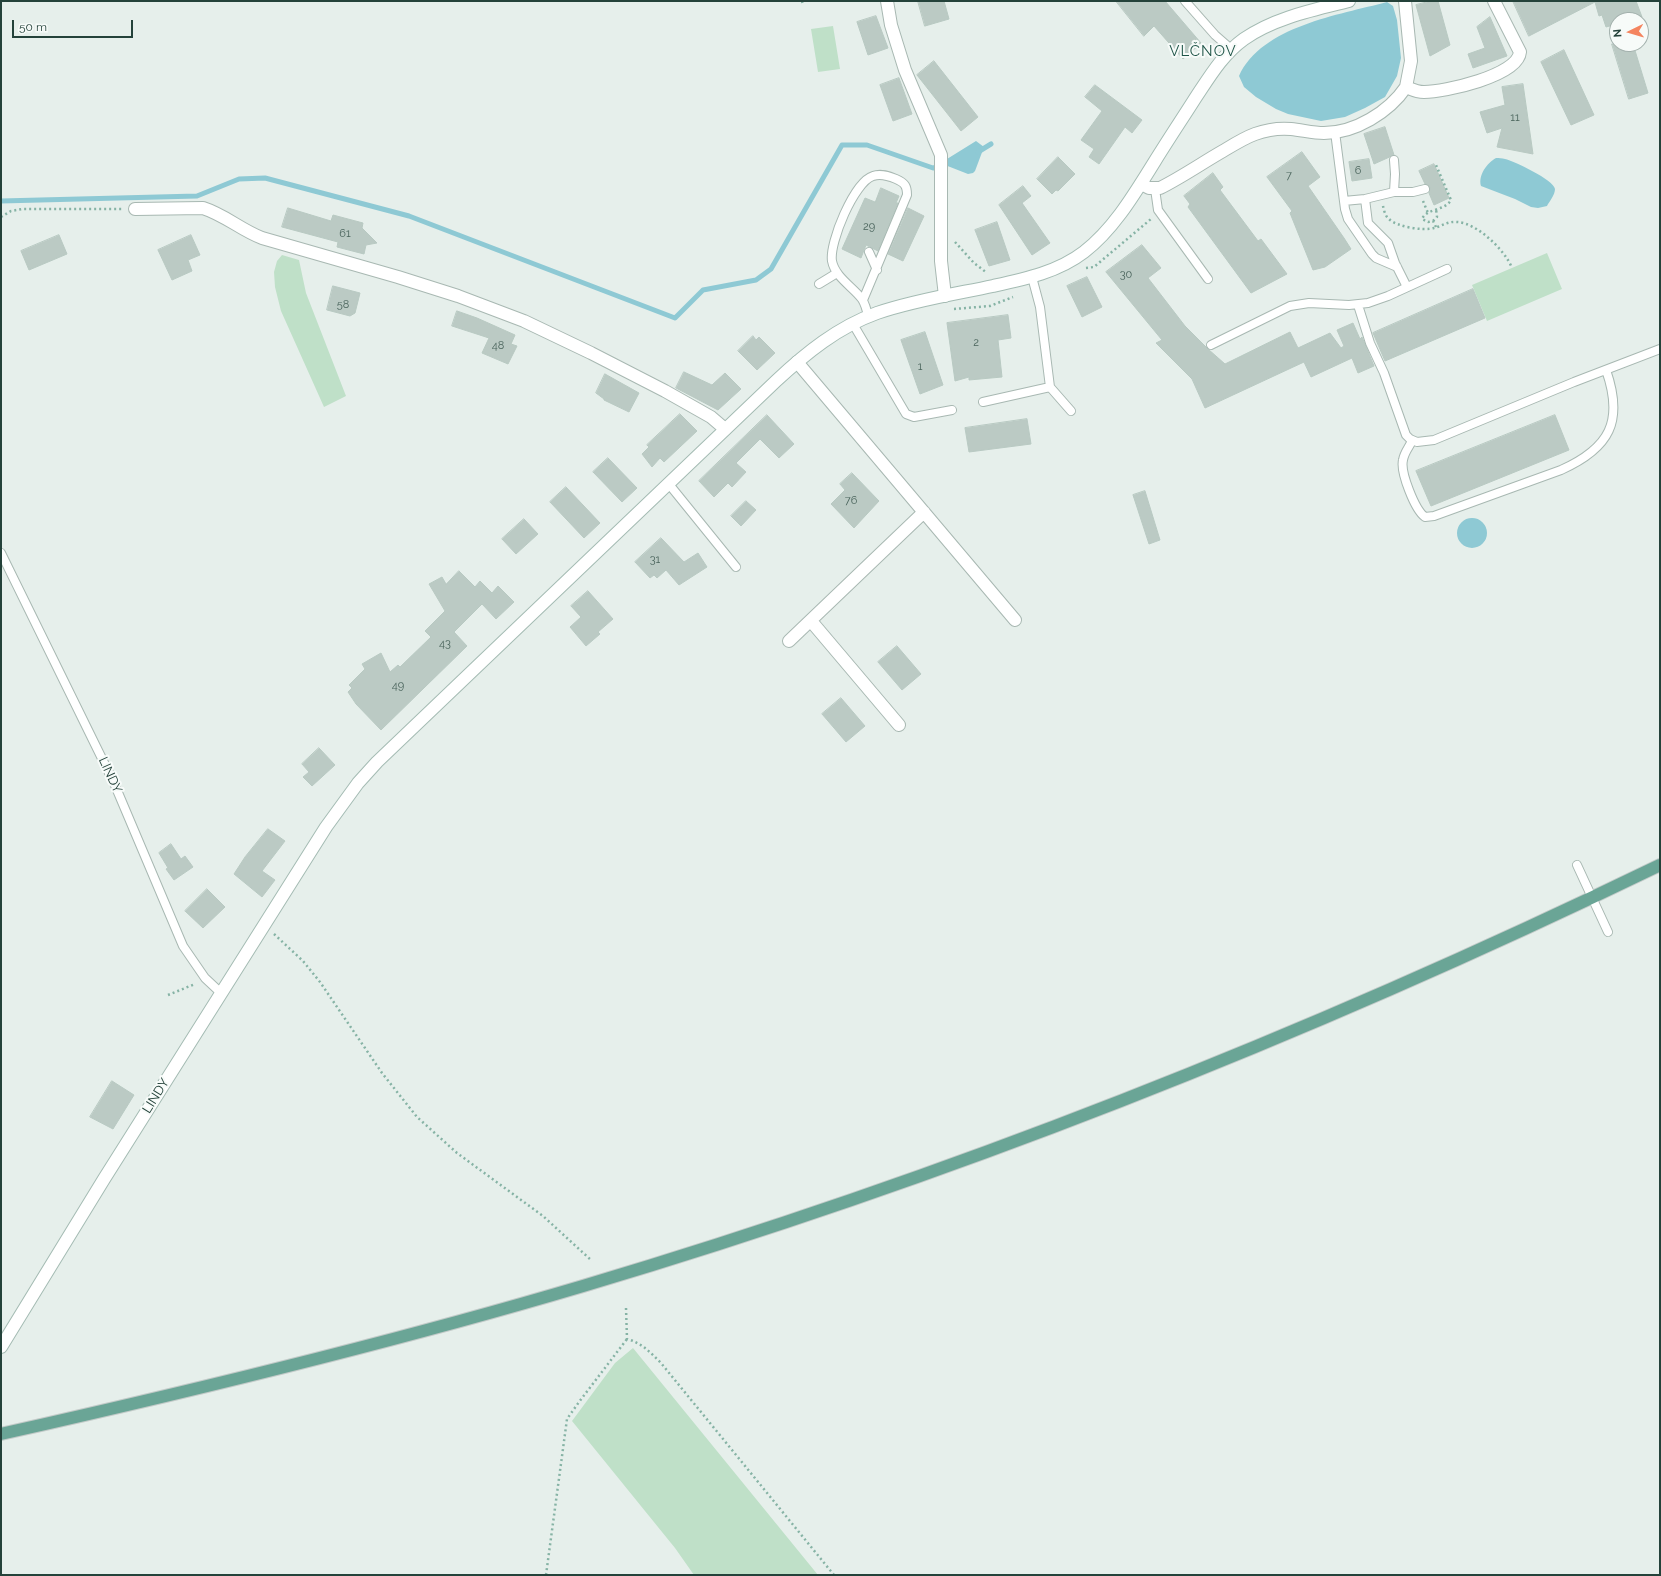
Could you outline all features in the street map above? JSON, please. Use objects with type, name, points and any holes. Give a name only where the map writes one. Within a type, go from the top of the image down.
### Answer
[{"type":"main road","points":[[1,1434],[193,1390],[450,1324],[590,1284],[707,1248],[798,1217],[999,1147],[1132,1097],[1232,1057],[1342,1011],[1592,898],[1660,865]]},
{"type":"street","points":[[887,1],[891,25],[905,70],[941,159],[941,261],[945,296]]},
{"type":"street","name":"LINDY","points":[[1,1347],[104,1179],[326,827],[358,783],[377,762],[725,429],[797,362],[827,338],[868,316],[902,306],[1032,277],[1067,263],[1090,247],[1116,219],[1141,184],[1211,74],[1231,49],[1255,32],[1276,22],[1349,1]]},
{"type":"street","points":[[1141,184],[1155,189],[1166,185],[1255,134],[1290,129],[1313,132],[1335,132],[1361,124],[1386,109],[1395,102],[1406,87],[1411,61],[1405,1]]},
{"type":"street","points":[[1406,87],[1421,92],[1448,88],[1496,74],[1514,64],[1520,56],[1519,48],[1494,1]]},
{"type":"street","points":[[135,209],[203,208],[212,211],[245,231],[262,238],[398,277],[492,308],[558,337],[651,384],[712,417],[725,429]]},
{"type":"street","points":[[797,362],[1015,620]]},
{"type":"street","points":[[789,641],[924,512]]},
{"type":"street","points":[[811,620],[899,725]]},
{"type":"lane","points":[[1185,1],[1215,35],[1231,49]]},
{"type":"lane","points":[[1335,132],[1344,201],[1348,219],[1376,258],[1397,267]]},
{"type":"lane","points":[[1394,160],[1394,192]]},
{"type":"lane","points":[[863,300],[877,270],[907,195],[906,185],[904,183],[885,175],[873,176],[863,182],[853,196],[839,227],[833,247],[832,261],[837,272],[863,300],[868,316]]},
{"type":"lane","points":[[1155,189],[1158,210],[1208,279]]},
{"type":"lane","points":[[1344,201],[1365,199],[1394,192],[1413,192],[1425,189]]},
{"type":"lane","points":[[1365,199],[1367,220],[1372,228],[1388,243],[1397,267],[1407,287]]},
{"type":"lane","points":[[1360,236],[1372,228]]},
{"type":"lane","points":[[869,252],[877,270]]},
{"type":"lane","points":[[1211,345],[1290,306],[1309,303],[1358,305],[1376,301],[1447,268]]},
{"type":"lane","points":[[819,284],[837,272]]},
{"type":"lane","points":[[1032,277],[1040,307],[1050,387],[1071,411]]},
{"type":"lane","points":[[1358,305],[1368,337],[1384,373],[1403,430],[1412,440],[1421,443],[1434,440],[1574,382],[1660,349]]},
{"type":"lane","points":[[852,324],[906,414],[914,417],[952,410]]},
{"type":"lane","points":[[1412,440],[1402,460],[1403,472],[1419,511],[1424,517],[1429,518],[1561,470],[1576,463],[1602,443],[1610,431],[1614,403],[1606,370]]},
{"type":"lane","points":[[983,402],[1050,387]]},
{"type":"lane","points":[[668,483],[736,567]]},
{"type":"lane","name":"LINDY","points":[[1,553],[114,783],[183,946],[207,981],[221,992]]},
{"type":"lane","points":[[1577,865],[1608,932]]},
{"type":"path","points":[[802,1],[803,6]]},
{"type":"path","points":[[1436,165],[1451,200],[1448,204],[1424,215],[1422,219],[1428,222],[1433,221],[1437,217],[1436,210]]},
{"type":"path","points":[[1379,196],[1385,213],[1391,221],[1418,229],[1436,227],[1453,222],[1464,223],[1470,226],[1497,246],[1507,257],[1512,268]]},
{"type":"path","points":[[1,217],[11,211],[22,209],[135,209]]},
{"type":"path","points":[[1433,221],[1436,227]]},
{"type":"path","points":[[263,926],[290,948],[320,982],[382,1073],[417,1117],[457,1153],[543,1216],[591,1260]]},
{"type":"path","points":[[168,995],[207,981]]},
{"type":"path","points":[[546,1575],[550,1557],[562,1452],[568,1420],[579,1402],[628,1339],[626,1308]]},
{"type":"path","points":[[628,1339],[645,1347],[662,1363],[834,1575]]},
{"type":"green space","points":[[833,26],[840,69],[818,72],[811,29]]},
{"type":"green space","points":[[1547,253],[1562,289],[1487,321],[1472,285]]},
{"type":"green space","points":[[282,255],[299,260],[306,293],[346,396],[324,407],[281,311],[275,287],[274,272],[277,261]]},
{"type":"green space","points":[[633,1348],[818,1575],[694,1575],[675,1548],[572,1421],[615,1363]]},
{"type":"water","points":[[1387,2],[1393,6],[1397,20],[1401,58],[1397,76],[1385,97],[1345,117],[1321,121],[1288,114],[1276,109],[1256,97],[1244,87],[1239,76],[1250,59],[1265,45],[1283,34],[1325,18]]},
{"type":"water","points":[[976,141],[984,147],[973,173],[968,174],[945,165],[947,159]]},
{"type":"water","points":[[1496,158],[1502,158],[1525,167],[1553,185],[1555,191],[1547,206],[1538,208],[1531,207],[1481,186],[1480,182],[1484,170],[1489,163]]},
{"type":"water","points":[[1472,518],[1482,523],[1487,533],[1482,543],[1472,548],[1462,543],[1457,533],[1462,523]]},
{"type":"building","points":[[918,1],[944,1],[949,19],[925,26]]},
{"type":"building","points":[[1116,1],[1165,1],[1201,43],[1183,59],[1154,26],[1144,36]]},
{"type":"building","points":[[1431,1],[1438,1],[1450,45],[1430,56],[1416,5]]},
{"type":"building","points":[[1513,1],[1636,1],[1640,12],[1609,12],[1609,26],[1606,27],[1602,15],[1599,16],[1595,2],[1529,36]]},
{"type":"building","points":[[876,16],[888,48],[868,55],[857,22]]},
{"type":"building","points":[[1490,17],[1507,56],[1473,68],[1468,54],[1485,48],[1477,27]]},
{"type":"building","points":[[1564,50],[1594,115],[1571,125],[1541,62]]},
{"type":"building","points":[[1614,52],[1635,52],[1648,93],[1629,99]]},
{"type":"building","points":[[934,61],[978,117],[961,131],[917,75]]},
{"type":"building","points":[[899,78],[912,114],[893,121],[880,85]]},
{"type":"building","points":[[1523,84],[1533,154],[1497,147],[1502,128],[1487,133],[1480,112],[1505,105],[1502,87]]},
{"type":"building","points":[[1095,85],[1142,120],[1132,133],[1125,127],[1099,164],[1089,157],[1094,149],[1081,140],[1102,111],[1085,97]]},
{"type":"building","points":[[1385,127],[1394,155],[1374,164],[1364,134]]},
{"type":"building","points":[[1302,152],[1320,177],[1308,186],[1351,249],[1325,267],[1313,270],[1290,213],[1292,211],[1267,177]]},
{"type":"building","points":[[1058,157],[1075,174],[1058,191],[1056,190],[1052,194],[1037,179]]},
{"type":"building","points":[[1369,159],[1372,178],[1352,181],[1349,162]]},
{"type":"building","points":[[1434,164],[1449,198],[1434,205],[1429,193],[1430,187],[1425,184],[1419,171]]},
{"type":"building","points":[[1213,173],[1223,187],[1220,190],[1258,241],[1261,239],[1287,274],[1251,293],[1188,207],[1190,204],[1184,196]]},
{"type":"building","points":[[1023,186],[1031,196],[1022,203],[1050,243],[1032,255],[999,205]]},
{"type":"building","points":[[881,188],[899,196],[896,203],[898,203],[878,251],[866,245],[861,258],[842,249],[865,198],[875,202]]},
{"type":"building","points":[[288,208],[331,221],[333,215],[363,223],[362,228],[377,243],[366,245],[364,254],[337,247],[338,242],[282,227]]},
{"type":"building","points":[[908,208],[924,216],[903,261],[888,254]]},
{"type":"building","points":[[997,222],[1010,260],[989,266],[975,230]]},
{"type":"building","points":[[59,235],[67,254],[29,270],[21,251]]},
{"type":"building","points":[[191,235],[200,255],[188,260],[192,271],[172,280],[158,250]]},
{"type":"building","points":[[1142,245],[1161,268],[1148,278],[1185,326],[1225,364],[1290,332],[1298,348],[1330,333],[1341,348],[1344,346],[1337,330],[1353,323],[1360,339],[1362,337],[1374,366],[1358,373],[1352,358],[1311,377],[1304,362],[1205,408],[1192,379],[1156,343],[1162,340],[1106,272]]},
{"type":"building","points":[[1087,277],[1102,307],[1082,317],[1067,286]]},
{"type":"building","points":[[333,286],[360,293],[355,313],[350,316],[327,310]]},
{"type":"building","points":[[1473,289],[1485,318],[1385,361],[1373,333]]},
{"type":"building","points":[[457,311],[515,335],[511,344],[517,346],[508,364],[482,353],[489,338],[452,326]]},
{"type":"building","points":[[1008,315],[1011,338],[998,340],[1002,377],[969,380],[969,377],[955,381],[947,323]]},
{"type":"building","points":[[925,332],[943,385],[920,394],[901,340]]},
{"type":"building","points":[[753,336],[756,340],[759,337],[775,353],[757,370],[738,351]]},
{"type":"building","points":[[684,372],[712,385],[725,373],[741,389],[718,410],[676,388]]},
{"type":"building","points":[[605,374],[639,393],[629,412],[604,400],[596,393]]},
{"type":"building","points":[[680,414],[697,431],[664,462],[660,458],[652,467],[642,454],[649,447],[647,445]]},
{"type":"building","points":[[767,415],[794,444],[779,458],[760,439],[736,463],[746,472],[732,487],[728,483],[714,497],[699,481]]},
{"type":"building","points":[[1555,415],[1569,450],[1431,506],[1416,471]]},
{"type":"building","points":[[1027,419],[1031,444],[969,452],[965,428]]},
{"type":"building","points":[[608,458],[637,488],[622,502],[593,472]]},
{"type":"building","points":[[852,473],[879,501],[854,528],[831,504],[845,490],[840,484]]},
{"type":"building","points":[[566,487],[600,523],[584,538],[550,502]]},
{"type":"building","points":[[1145,491],[1160,540],[1149,544],[1133,495]]},
{"type":"building","points":[[746,501],[756,510],[741,526],[731,516]]},
{"type":"building","points":[[524,519],[538,534],[516,554],[502,539]]},
{"type":"building","points":[[661,538],[684,562],[698,553],[707,567],[679,585],[666,570],[657,578],[654,575],[650,578],[635,562]]},
{"type":"building","points":[[459,571],[475,587],[480,581],[492,593],[498,586],[514,602],[496,619],[482,604],[454,632],[467,646],[381,730],[356,704],[348,692],[352,688],[349,685],[365,669],[362,664],[381,653],[390,672],[398,665],[400,667],[431,637],[425,631],[445,611],[429,584],[442,577],[446,584]]},
{"type":"building","points":[[588,591],[613,619],[598,632],[600,634],[586,646],[570,627],[581,617],[571,606]]},
{"type":"building","points":[[897,646],[921,674],[902,690],[878,662]]},
{"type":"building","points":[[841,698],[865,726],[846,742],[822,714]]},
{"type":"building","points":[[319,748],[335,765],[312,786],[303,777],[309,772],[302,764]]},
{"type":"building","points":[[268,829],[285,841],[262,871],[275,880],[262,897],[234,874],[245,857]]},
{"type":"building","points":[[171,844],[181,859],[185,856],[193,867],[174,880],[166,869],[168,868],[159,853]]},
{"type":"building","points":[[207,889],[225,907],[203,928],[185,911]]},
{"type":"building","points":[[112,1081],[134,1095],[113,1129],[90,1117]]},
{"type":"waterway","points":[[978,152],[991,144]]},
{"type":"waterway","points":[[1,201],[197,196],[239,179],[265,178],[409,216],[675,318],[703,290],[756,280],[771,269],[842,145],[867,145],[933,168],[941,166]]},
{"type":"district","name":"VLČNOV","points":[[1203,51]]}]
